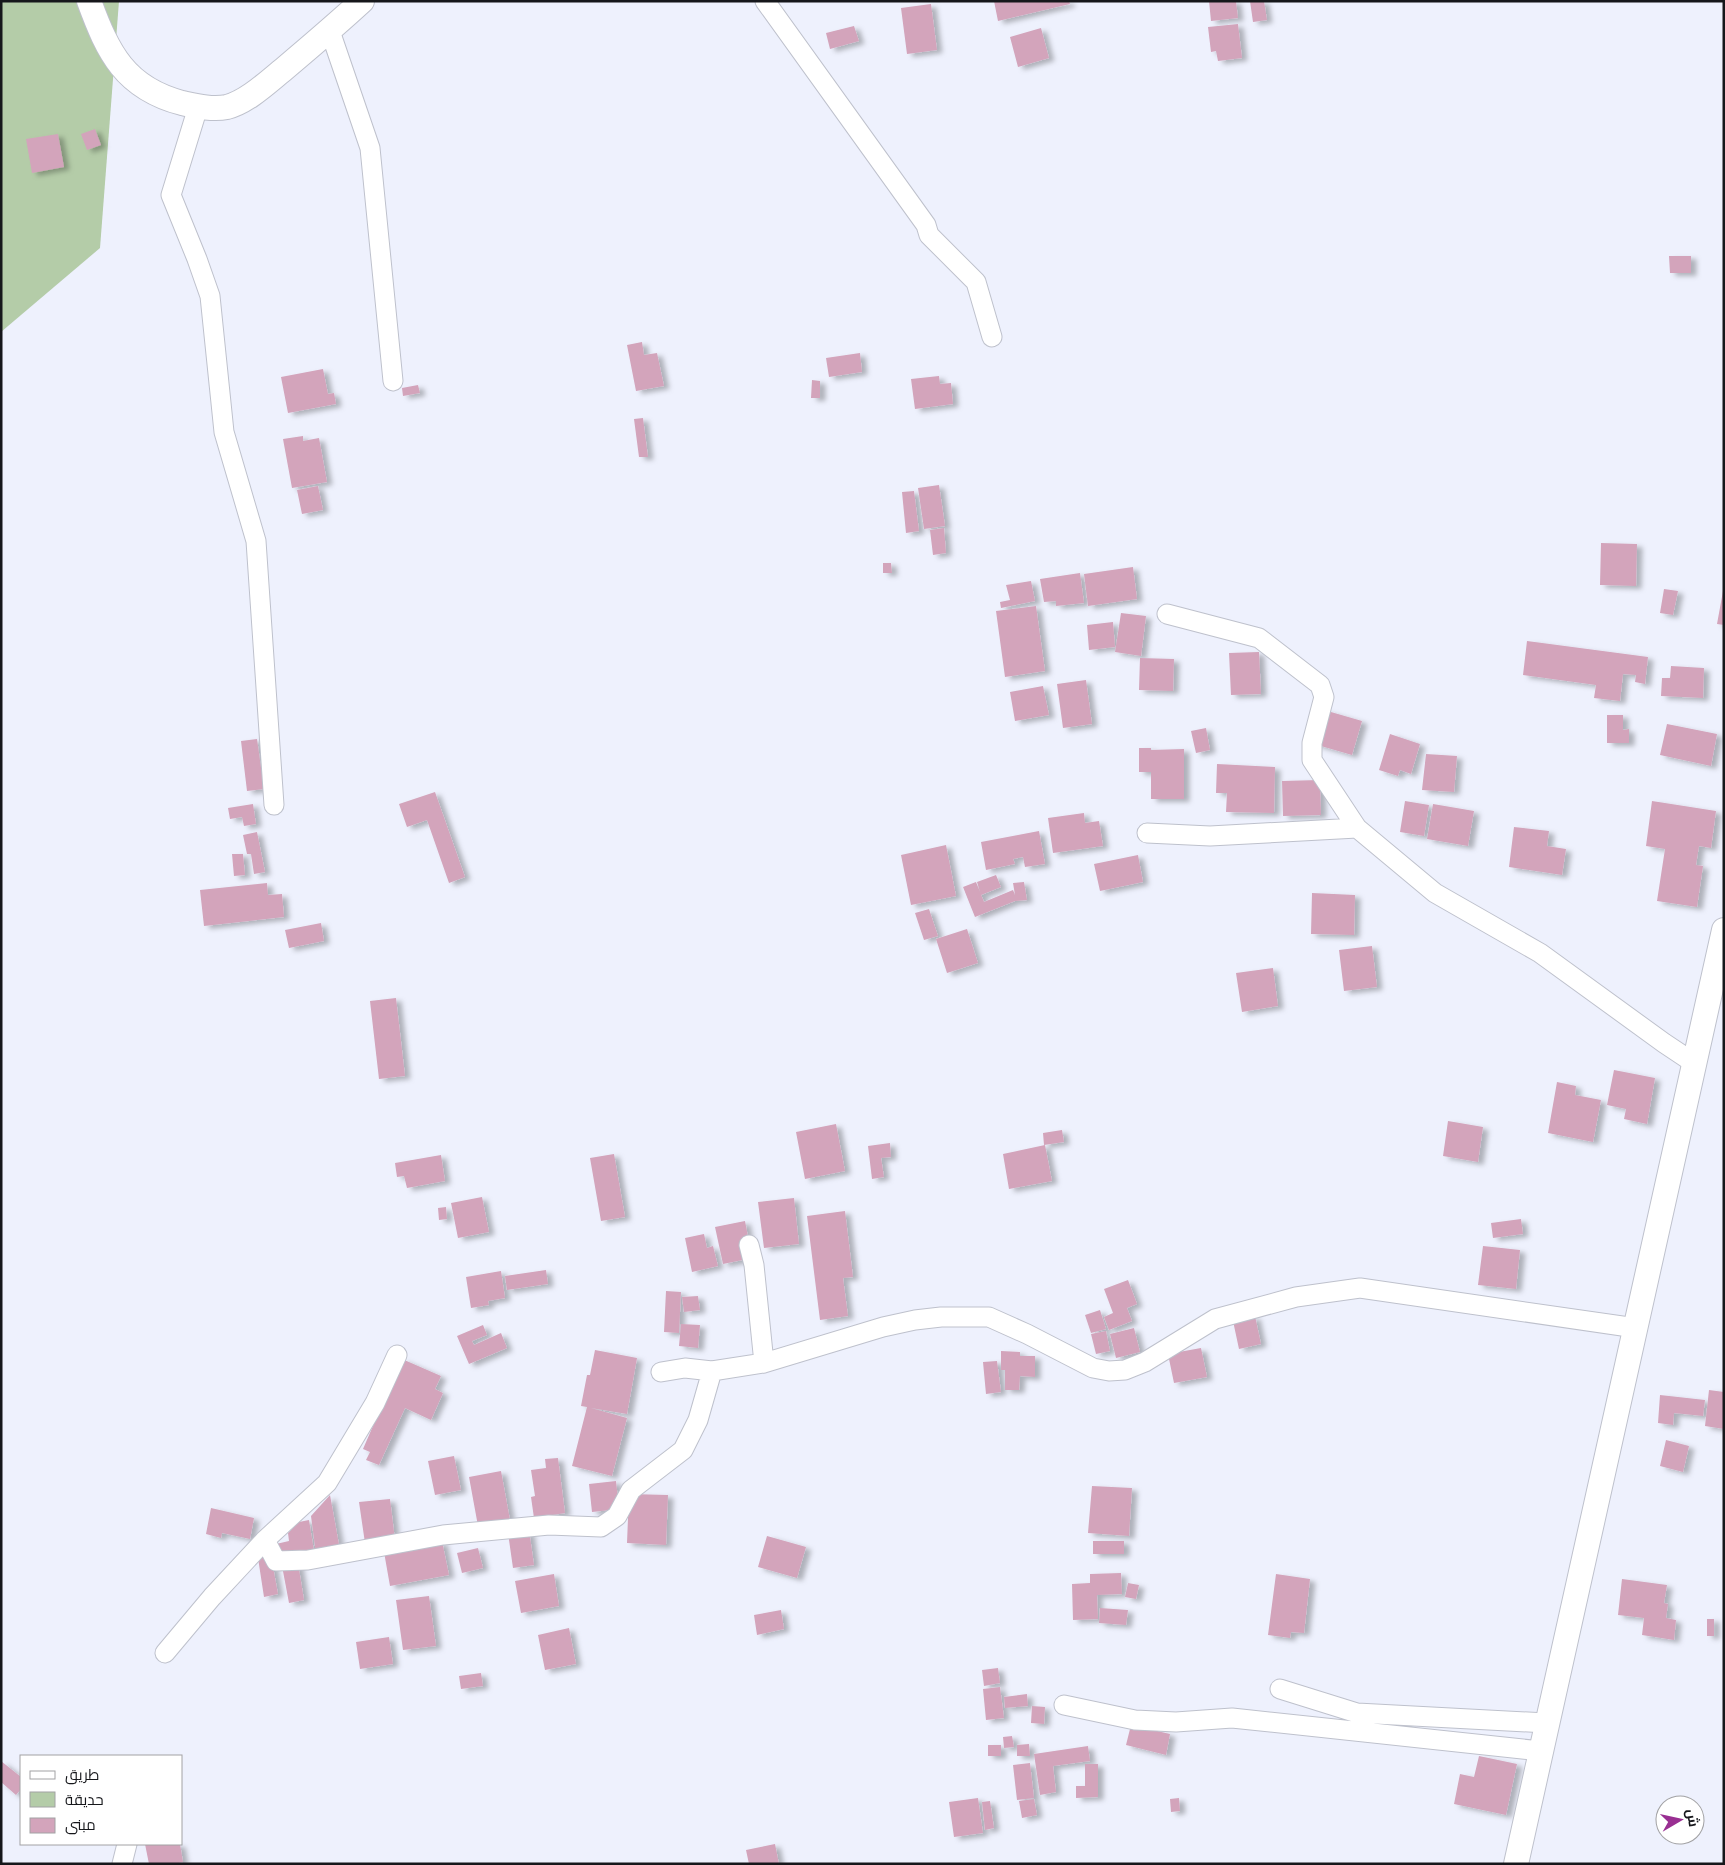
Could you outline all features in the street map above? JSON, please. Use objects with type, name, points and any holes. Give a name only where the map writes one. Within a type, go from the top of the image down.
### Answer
[{"type":"main road","points":[[90,1],[114,57],[132,79],[163,98],[198,107],[228,107],[253,94],[330,31],[362,1]]},
{"type":"main road","points":[[1516,1864],[1546,1722],[1724,930]]},
{"type":"street","points":[[765,1],[926,225],[929,235],[976,282],[992,337]]},
{"type":"street","points":[[330,31],[370,148],[393,382]]},
{"type":"street","points":[[198,107],[171,196],[210,296],[224,432],[256,541],[274,805]]},
{"type":"street","points":[[1167,614],[1259,638],[1320,685],[1324,697],[1312,743],[1312,760],[1357,828],[1435,893],[1540,953],[1664,1043],[1694,1062]]},
{"type":"street","points":[[1147,833],[1210,836],[1357,828]]},
{"type":"street","points":[[750,1245],[754,1265],[764,1364]]},
{"type":"street","points":[[661,1372],[685,1368],[712,1371],[764,1364],[915,1320],[941,1317],[989,1317],[1093,1368],[1109,1371],[1125,1370],[1145,1362],[1215,1319],[1296,1297],[1360,1288],[1636,1328]]},
{"type":"street","points":[[165,1652],[212,1597],[265,1540],[327,1483],[375,1403],[397,1355]]},
{"type":"street","points":[[265,1540],[276,1561],[308,1560],[443,1535],[549,1525],[601,1527],[617,1516],[630,1490],[683,1450],[698,1420],[712,1371]]},
{"type":"street","points":[[1280,1689],[1356,1713],[1546,1722]]},
{"type":"street","points":[[1064,1705],[1135,1720],[1176,1722],[1232,1718],[1541,1752]]},
{"type":"street","points":[[122,1864],[127,1845]]},
{"type":"green space","points":[[1,1],[119,1],[100,248],[1,332]]},
{"type":"building","points":[[994,1],[1069,1],[1070,4],[998,21]]},
{"type":"building","points":[[1209,1],[1236,1],[1238,18],[1211,21]]},
{"type":"building","points":[[1250,1],[1264,1],[1267,20],[1253,22]]},
{"type":"building","points":[[931,4],[937,50],[907,54],[901,8]]},
{"type":"building","points":[[1238,24],[1242,58],[1218,61],[1216,51],[1211,52],[1208,27]]},
{"type":"building","points":[[854,26],[859,41],[830,49],[826,33]]},
{"type":"building","points":[[1041,28],[1049,58],[1018,67],[1010,37]]},
{"type":"building","points":[[95,129],[101,145],[87,150],[81,134]]},
{"type":"building","points":[[58,134],[64,167],[32,173],[26,139]]},
{"type":"building","points":[[1669,256],[1691,256],[1691,273],[1670,273]]},
{"type":"building","points":[[642,342],[644,355],[657,353],[664,386],[636,391],[627,345]]},
{"type":"building","points":[[860,353],[862,372],[829,377],[826,358]]},
{"type":"building","points":[[323,369],[328,394],[334,393],[336,404],[288,413],[281,377]]},
{"type":"building","points":[[939,376],[940,384],[951,383],[953,404],[915,409],[911,379]]},
{"type":"building","points":[[812,380],[820,381],[820,398],[811,398]]},
{"type":"building","points":[[418,385],[420,393],[403,396],[402,388]]},
{"type":"building","points":[[643,418],[648,457],[639,457],[634,419]]},
{"type":"building","points":[[303,436],[303,441],[319,438],[327,482],[292,488],[283,439]]},
{"type":"building","points":[[939,485],[945,526],[924,529],[918,488]]},
{"type":"building","points":[[318,486],[323,510],[302,514],[297,490]]},
{"type":"building","points":[[914,491],[919,531],[906,533],[902,492]]},
{"type":"building","points":[[944,528],[946,553],[933,555],[930,530]]},
{"type":"building","points":[[1601,543],[1637,544],[1636,586],[1600,585]]},
{"type":"building","points":[[883,563],[891,563],[892,573],[883,573]]},
{"type":"building","points":[[1133,567],[1137,599],[1088,606],[1084,574]]},
{"type":"building","points":[[1080,573],[1084,603],[1056,606],[1056,601],[1044,602],[1040,579]]},
{"type":"building","points":[[1031,581],[1035,601],[1001,608],[1000,602],[1010,600],[1006,585]]},
{"type":"building","points":[[1664,589],[1678,591],[1673,615],[1660,613]]},
{"type":"building","points":[[1724,591],[1724,625],[1717,624]]},
{"type":"building","points":[[1036,606],[1045,671],[1005,677],[996,611]]},
{"type":"building","points":[[1121,613],[1146,616],[1141,656],[1115,652]]},
{"type":"building","points":[[1113,622],[1115,647],[1089,650],[1087,625]]},
{"type":"building","points":[[1527,641],[1648,657],[1645,684],[1635,682],[1636,675],[1623,674],[1620,701],[1594,698],[1596,685],[1523,675]]},
{"type":"building","points":[[1259,652],[1261,694],[1231,695],[1229,653]]},
{"type":"building","points":[[1140,658],[1174,659],[1173,691],[1139,690]]},
{"type":"building","points":[[1671,666],[1704,668],[1703,698],[1661,696],[1662,678],[1670,678]]},
{"type":"building","points":[[1086,680],[1092,724],[1063,728],[1057,684]]},
{"type":"building","points":[[1043,686],[1049,715],[1015,721],[1010,692]]},
{"type":"building","points":[[1324,710],[1362,721],[1352,755],[1314,744]]},
{"type":"building","points":[[1607,715],[1623,715],[1623,730],[1629,729],[1629,743],[1607,743]]},
{"type":"building","points":[[1667,724],[1717,734],[1711,766],[1660,755]]},
{"type":"building","points":[[1206,728],[1210,750],[1196,753],[1191,731]]},
{"type":"building","points":[[1390,734],[1420,744],[1411,774],[1400,770],[1398,776],[1379,770]]},
{"type":"building","points":[[257,739],[264,789],[247,791],[241,741]]},
{"type":"building","points":[[1139,748],[1151,748],[1151,750],[1184,749],[1184,799],[1151,799],[1151,772],[1139,772]]},
{"type":"building","points":[[1426,754],[1457,756],[1454,792],[1422,790]]},
{"type":"building","points":[[1217,764],[1275,767],[1274,813],[1226,812],[1227,793],[1216,793]]},
{"type":"building","points":[[1320,780],[1321,815],[1283,816],[1282,781]]},
{"type":"building","points":[[435,792],[465,877],[449,883],[427,820],[407,827],[399,804]]},
{"type":"building","points":[[1405,801],[1429,805],[1424,836],[1400,832]]},
{"type":"building","points":[[1652,801],[1716,811],[1711,848],[1699,846],[1696,865],[1703,866],[1697,907],[1657,901],[1665,849],[1646,846]]},
{"type":"building","points":[[253,804],[256,824],[244,826],[242,817],[230,819],[228,808]]},
{"type":"building","points":[[1433,804],[1474,811],[1468,846],[1427,839]]},
{"type":"building","points":[[1084,813],[1085,823],[1099,821],[1103,846],[1053,853],[1048,818]]},
{"type":"building","points":[[1514,827],[1549,831],[1547,846],[1566,849],[1562,875],[1509,867]]},
{"type":"building","points":[[1039,831],[1045,864],[1025,867],[1023,857],[1013,859],[1015,864],[986,870],[981,842]]},
{"type":"building","points":[[257,832],[265,872],[254,874],[251,854],[247,854],[243,835]]},
{"type":"building","points":[[946,845],[956,896],[911,905],[901,855]]},
{"type":"building","points":[[232,854],[243,854],[245,875],[234,876]]},
{"type":"building","points":[[1138,855],[1143,882],[1100,891],[1094,864]]},
{"type":"building","points":[[996,875],[1001,887],[981,895],[977,882]]},
{"type":"building","points":[[976,882],[984,902],[1013,890],[1015,895],[1013,883],[1024,882],[1027,900],[1015,901],[975,917],[963,887]]},
{"type":"building","points":[[267,883],[268,895],[282,894],[284,917],[204,926],[200,890]]},
{"type":"building","points":[[1312,893],[1355,895],[1354,935],[1311,934]]},
{"type":"building","points":[[929,909],[938,936],[924,940],[915,913]]},
{"type":"building","points":[[321,923],[324,941],[289,948],[285,930]]},
{"type":"building","points":[[967,929],[978,963],[947,973],[936,939]]},
{"type":"building","points":[[1372,946],[1377,987],[1344,991],[1339,950]]},
{"type":"building","points":[[1273,968],[1278,1006],[1242,1012],[1236,973]]},
{"type":"building","points":[[396,998],[405,1076],[379,1079],[370,1001]]},
{"type":"building","points":[[1614,1070],[1655,1078],[1647,1124],[1624,1119],[1626,1109],[1607,1105]]},
{"type":"building","points":[[1557,1082],[1576,1086],[1575,1095],[1601,1100],[1593,1142],[1548,1133]]},
{"type":"building","points":[[1448,1121],[1483,1127],[1478,1162],[1443,1156]]},
{"type":"building","points":[[836,1124],[845,1171],[805,1179],[796,1132]]},
{"type":"building","points":[[1062,1130],[1064,1142],[1044,1145],[1043,1133]]},
{"type":"building","points":[[890,1143],[891,1157],[881,1158],[884,1177],[872,1179],[868,1146]]},
{"type":"building","points":[[1045,1145],[1052,1181],[1009,1189],[1003,1154]]},
{"type":"building","points":[[614,1154],[625,1217],[601,1221],[590,1158]]},
{"type":"building","points":[[441,1155],[445,1181],[407,1188],[404,1176],[397,1177],[395,1163]]},
{"type":"building","points":[[482,1197],[489,1232],[458,1238],[451,1203]]},
{"type":"building","points":[[794,1198],[799,1244],[764,1248],[758,1202]]},
{"type":"building","points":[[446,1207],[447,1219],[439,1220],[438,1208]]},
{"type":"building","points":[[845,1211],[853,1277],[843,1278],[848,1316],[820,1320],[807,1216]]},
{"type":"building","points":[[1521,1219],[1523,1234],[1493,1238],[1491,1223]]},
{"type":"building","points":[[745,1221],[752,1258],[723,1264],[715,1227]]},
{"type":"building","points":[[704,1234],[707,1248],[713,1246],[718,1266],[692,1272],[685,1238]]},
{"type":"building","points":[[1483,1246],[1520,1250],[1516,1289],[1478,1285]]},
{"type":"building","points":[[546,1270],[548,1284],[507,1290],[505,1276]]},
{"type":"building","points":[[501,1271],[505,1298],[488,1301],[489,1305],[471,1308],[466,1277]]},
{"type":"building","points":[[1128,1280],[1137,1304],[1127,1308],[1132,1321],[1109,1330],[1104,1317],[1113,1313],[1104,1289]]},
{"type":"building","points":[[666,1291],[681,1292],[679,1333],[664,1332]]},
{"type":"building","points":[[698,1296],[700,1310],[684,1312],[682,1297]]},
{"type":"building","points":[[1100,1310],[1106,1329],[1091,1333],[1085,1315]]},
{"type":"building","points":[[1255,1316],[1261,1344],[1239,1349],[1233,1321]]},
{"type":"building","points":[[681,1324],[700,1325],[698,1348],[679,1346]]},
{"type":"building","points":[[483,1325],[487,1335],[472,1341],[474,1345],[501,1333],[507,1348],[469,1364],[457,1336]]},
{"type":"building","points":[[1134,1328],[1140,1352],[1116,1358],[1110,1334]]},
{"type":"building","points":[[1106,1331],[1110,1351],[1096,1354],[1091,1334]]},
{"type":"building","points":[[1201,1348],[1207,1377],[1174,1383],[1168,1354]]},
{"type":"building","points":[[595,1350],[637,1358],[627,1414],[591,1408],[627,1418],[612,1476],[572,1466],[587,1407],[581,1406],[587,1375],[590,1375]]},
{"type":"building","points":[[1001,1351],[1020,1352],[1020,1356],[1035,1356],[1035,1377],[1020,1376],[1019,1390],[1005,1390],[1005,1370],[1001,1370]]},
{"type":"building","points":[[402,1359],[441,1376],[435,1389],[443,1393],[431,1420],[405,1408],[379,1465],[366,1460],[370,1452],[363,1449]]},
{"type":"building","points":[[997,1361],[1001,1392],[986,1394],[983,1362]]},
{"type":"building","points":[[1709,1390],[1724,1392],[1724,1429],[1705,1426]]},
{"type":"building","points":[[1660,1395],[1705,1400],[1703,1416],[1674,1413],[1673,1425],[1658,1423]]},
{"type":"building","points":[[1666,1440],[1689,1446],[1683,1472],[1660,1466]]},
{"type":"building","points":[[454,1456],[461,1490],[435,1495],[428,1461]]},
{"type":"building","points":[[558,1458],[565,1513],[534,1518],[531,1497],[535,1496],[531,1470],[546,1468],[545,1459]]},
{"type":"building","points":[[501,1471],[510,1520],[478,1526],[469,1477]]},
{"type":"building","points":[[616,1481],[619,1509],[592,1512],[589,1484]]},
{"type":"building","points":[[1092,1486],[1132,1488],[1129,1536],[1088,1533]]},
{"type":"building","points":[[629,1494],[668,1495],[666,1545],[627,1543]]},
{"type":"building","points":[[330,1495],[340,1550],[316,1554],[311,1516]]},
{"type":"building","points":[[390,1499],[395,1540],[365,1543],[359,1502]]},
{"type":"building","points":[[211,1508],[254,1518],[250,1539],[222,1533],[221,1538],[206,1534]]},
{"type":"building","points":[[309,1520],[314,1551],[278,1557],[276,1544],[289,1541],[288,1533],[299,1522]]},
{"type":"building","points":[[529,1530],[534,1565],[513,1568],[508,1533]]},
{"type":"building","points":[[767,1536],[806,1547],[797,1578],[758,1567]]},
{"type":"building","points":[[442,1541],[449,1575],[390,1586],[384,1552]]},
{"type":"building","points":[[1093,1541],[1124,1541],[1124,1554],[1093,1554]]},
{"type":"building","points":[[478,1548],[483,1568],[462,1573],[457,1553]]},
{"type":"building","points":[[271,1556],[278,1594],[264,1597],[258,1558]]},
{"type":"building","points":[[298,1563],[304,1600],[289,1603],[282,1566]]},
{"type":"building","points":[[1121,1573],[1122,1594],[1097,1595],[1098,1619],[1073,1620],[1072,1584],[1090,1583],[1090,1574]]},
{"type":"building","points":[[554,1574],[559,1606],[521,1613],[515,1581]]},
{"type":"building","points":[[1276,1574],[1310,1579],[1304,1633],[1291,1632],[1290,1638],[1268,1635]]},
{"type":"building","points":[[1622,1579],[1667,1585],[1664,1603],[1668,1604],[1666,1618],[1676,1620],[1674,1640],[1642,1635],[1644,1618],[1618,1615]]},
{"type":"building","points":[[1128,1583],[1139,1585],[1136,1599],[1125,1597]]},
{"type":"building","points":[[429,1596],[436,1646],[403,1650],[396,1600]]},
{"type":"building","points":[[1100,1608],[1128,1610],[1126,1625],[1099,1623]]},
{"type":"building","points":[[781,1610],[784,1629],[757,1635],[754,1615]]},
{"type":"building","points":[[1707,1619],[1714,1619],[1714,1636],[1707,1636]]},
{"type":"building","points":[[569,1628],[576,1664],[545,1670],[538,1635]]},
{"type":"building","points":[[389,1637],[393,1664],[360,1669],[356,1642]]},
{"type":"building","points":[[998,1668],[1000,1683],[984,1686],[982,1670]]},
{"type":"building","points":[[481,1673],[483,1686],[461,1689],[459,1676]]},
{"type":"building","points":[[1000,1687],[1004,1718],[986,1720],[983,1689]]},
{"type":"building","points":[[1027,1694],[1028,1706],[1005,1708],[1004,1697]]},
{"type":"building","points":[[1032,1706],[1045,1707],[1044,1724],[1031,1723]]},
{"type":"building","points":[[1131,1725],[1170,1734],[1166,1755],[1126,1745]]},
{"type":"building","points":[[1012,1736],[1014,1747],[1004,1748],[1003,1737]]},
{"type":"building","points":[[1029,1744],[1030,1756],[1017,1756],[1017,1745]]},
{"type":"building","points":[[988,1745],[1001,1745],[1001,1756],[988,1756]]},
{"type":"building","points":[[1088,1746],[1090,1761],[1053,1766],[1056,1792],[1040,1795],[1034,1754]]},
{"type":"building","points":[[1479,1756],[1517,1764],[1506,1815],[1454,1804],[1460,1774],[1474,1777]]},
{"type":"building","points":[[1,1761],[20,1776],[20,1790],[16,1795],[1,1782]]},
{"type":"building","points":[[1030,1763],[1034,1798],[1017,1800],[1013,1765]]},
{"type":"building","points":[[1085,1764],[1098,1764],[1098,1797],[1076,1798],[1076,1786],[1085,1786]]},
{"type":"building","points":[[978,1798],[983,1833],[954,1837],[949,1802]]},
{"type":"building","points":[[1179,1798],[1180,1811],[1171,1812],[1170,1799]]},
{"type":"building","points":[[1034,1799],[1037,1815],[1022,1818],[1019,1801]]},
{"type":"building","points":[[990,1801],[994,1828],[985,1830],[982,1802]]},
{"type":"building","points":[[775,1844],[779,1864],[749,1864],[746,1850]]},
{"type":"building","points":[[145,1845],[180,1845],[183,1862],[149,1864]]}]
